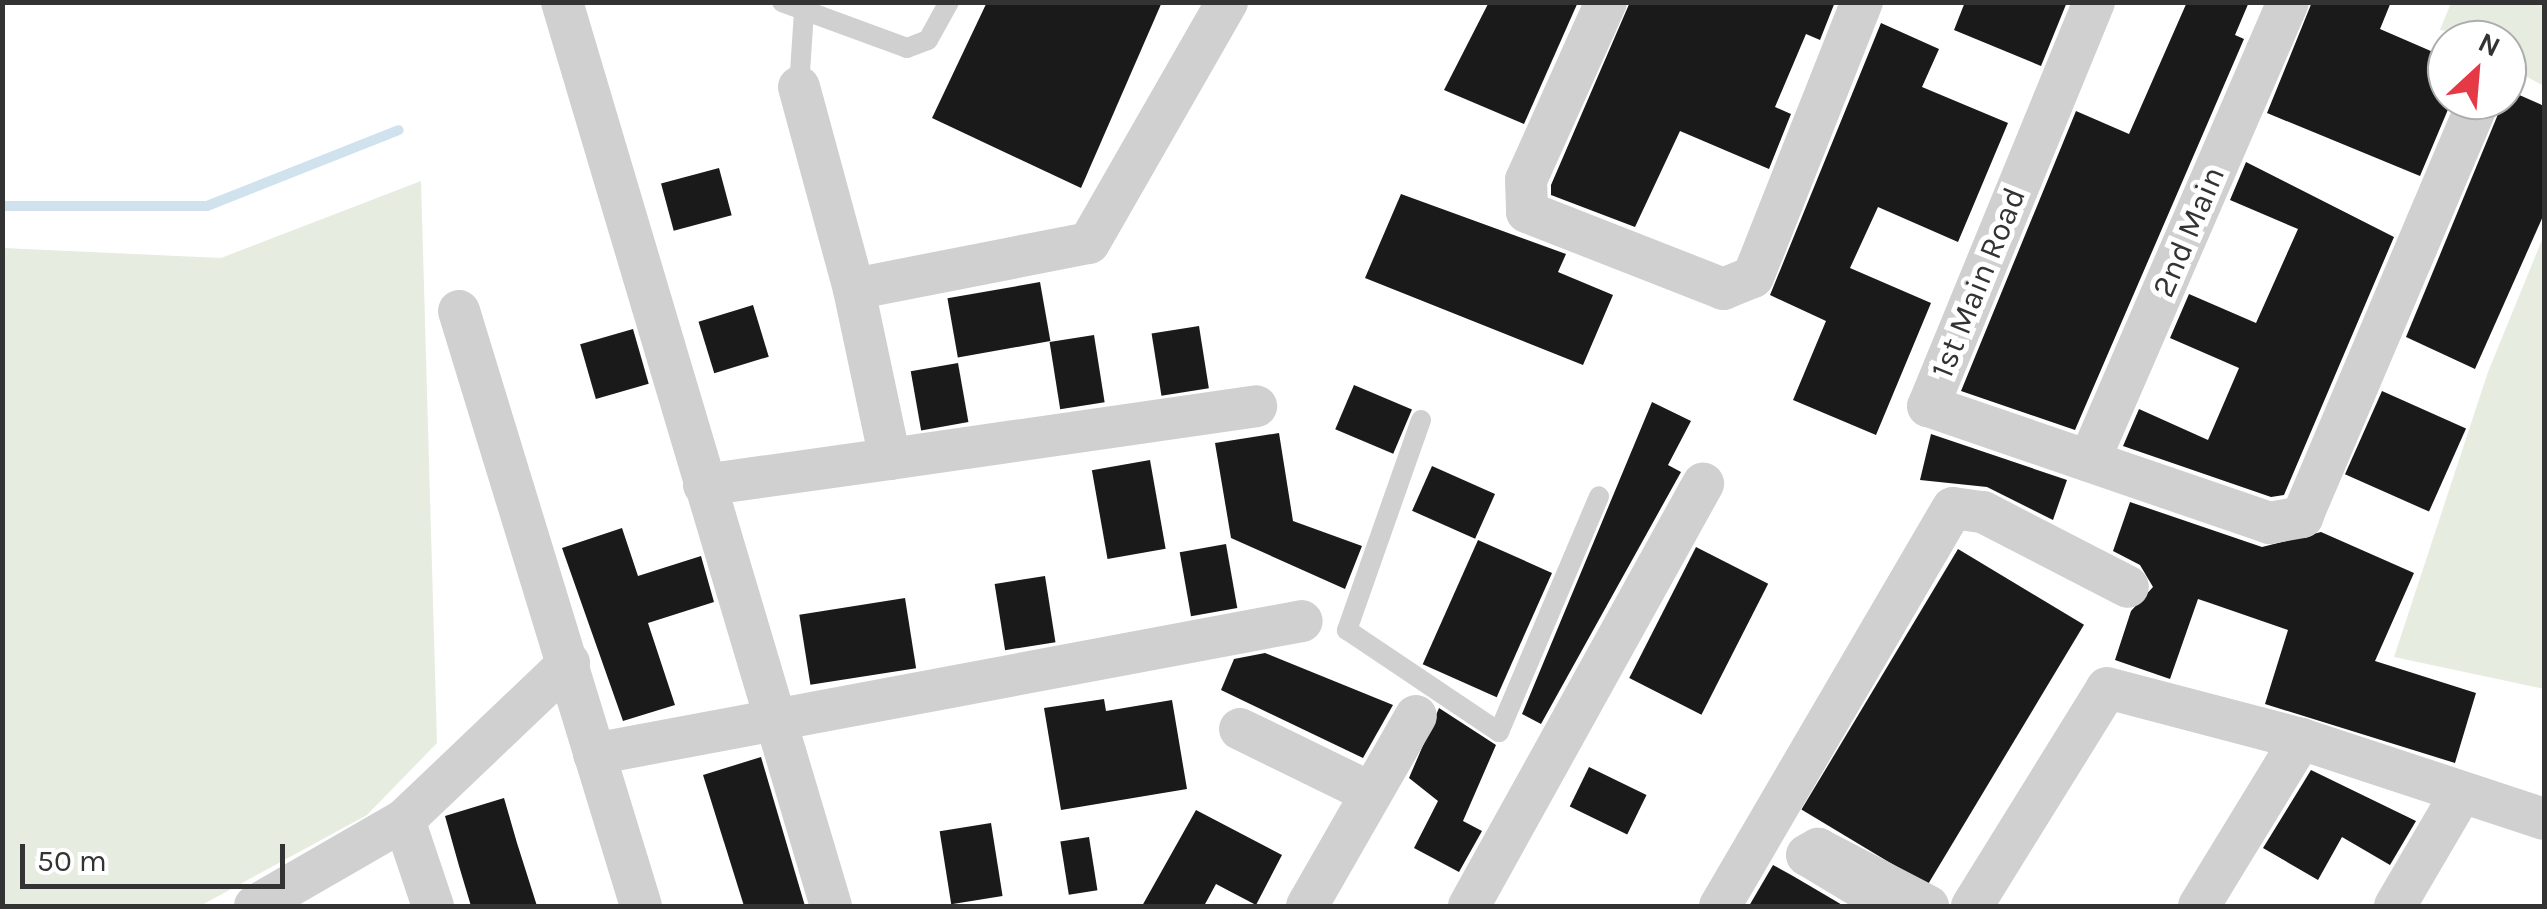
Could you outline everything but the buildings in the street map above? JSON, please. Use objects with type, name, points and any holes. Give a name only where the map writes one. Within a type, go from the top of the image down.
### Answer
[{"type":"street","points":[[562,2],[704,486],[781,725],[830,906]]},
{"type":"street","points":[[854,289],[1089,243],[1227,2]]},
{"type":"street","points":[[1606,2],[1526,180],[1527,212],[1723,290],[1752,277],[1862,2]]},
{"type":"street","name":"1st Main Road","points":[[2089,462],[1928,406],[2094,2]]},
{"type":"street","name":"2nd Main","points":[[2089,462],[2288,2]]},
{"type":"street","points":[[799,87],[854,289],[890,459]]},
{"type":"street","points":[[2089,462],[2268,523],[2302,516],[2470,120]]},
{"type":"street","points":[[459,311],[641,906]]},
{"type":"street","points":[[704,486],[1256,406]]},
{"type":"street","points":[[1469,906],[1703,483]]},
{"type":"street","points":[[1720,906],[1953,508],[1983,512],[2128,587]]},
{"type":"street","points":[[594,754],[781,725],[1302,621]]},
{"type":"street","points":[[255,906],[404,820],[569,664]]},
{"type":"street","points":[[1972,906],[2107,688],[2301,739],[2460,795],[2544,819]]},
{"type":"street","points":[[1308,906],[1416,716]]},
{"type":"street","points":[[1240,729],[1371,794]]},
{"type":"street","points":[[2199,906],[2301,739]]},
{"type":"street","points":[[2395,906],[2460,795]]},
{"type":"street","points":[[404,820],[433,906]]},
{"type":"street","points":[[1759,837],[1892,906]]},
{"type":"street","points":[[1807,859],[1818,849],[1928,906]]},
{"type":"lane","points":[[782,2],[907,48],[928,40],[950,2]]},
{"type":"lane","points":[[799,87],[804,11]]},
{"type":"lane","points":[[1348,630],[1422,420]]},
{"type":"lane","points":[[1302,621],[1348,630],[1500,732],[1599,496]]},
{"type":"shaded area","points":[[2451,3],[2544,3],[2544,86],[2527,77],[2527,20],[2444,20]]},
{"type":"shaded area","points":[[421,181],[437,743],[367,815],[200,906],[3,906],[3,248],[221,258]]},
{"type":"shaded area","points":[[2544,235],[2544,689],[2394,657],[2488,372]]},
{"type":"waterway","points":[[2,206],[207,206],[399,130]]}]
